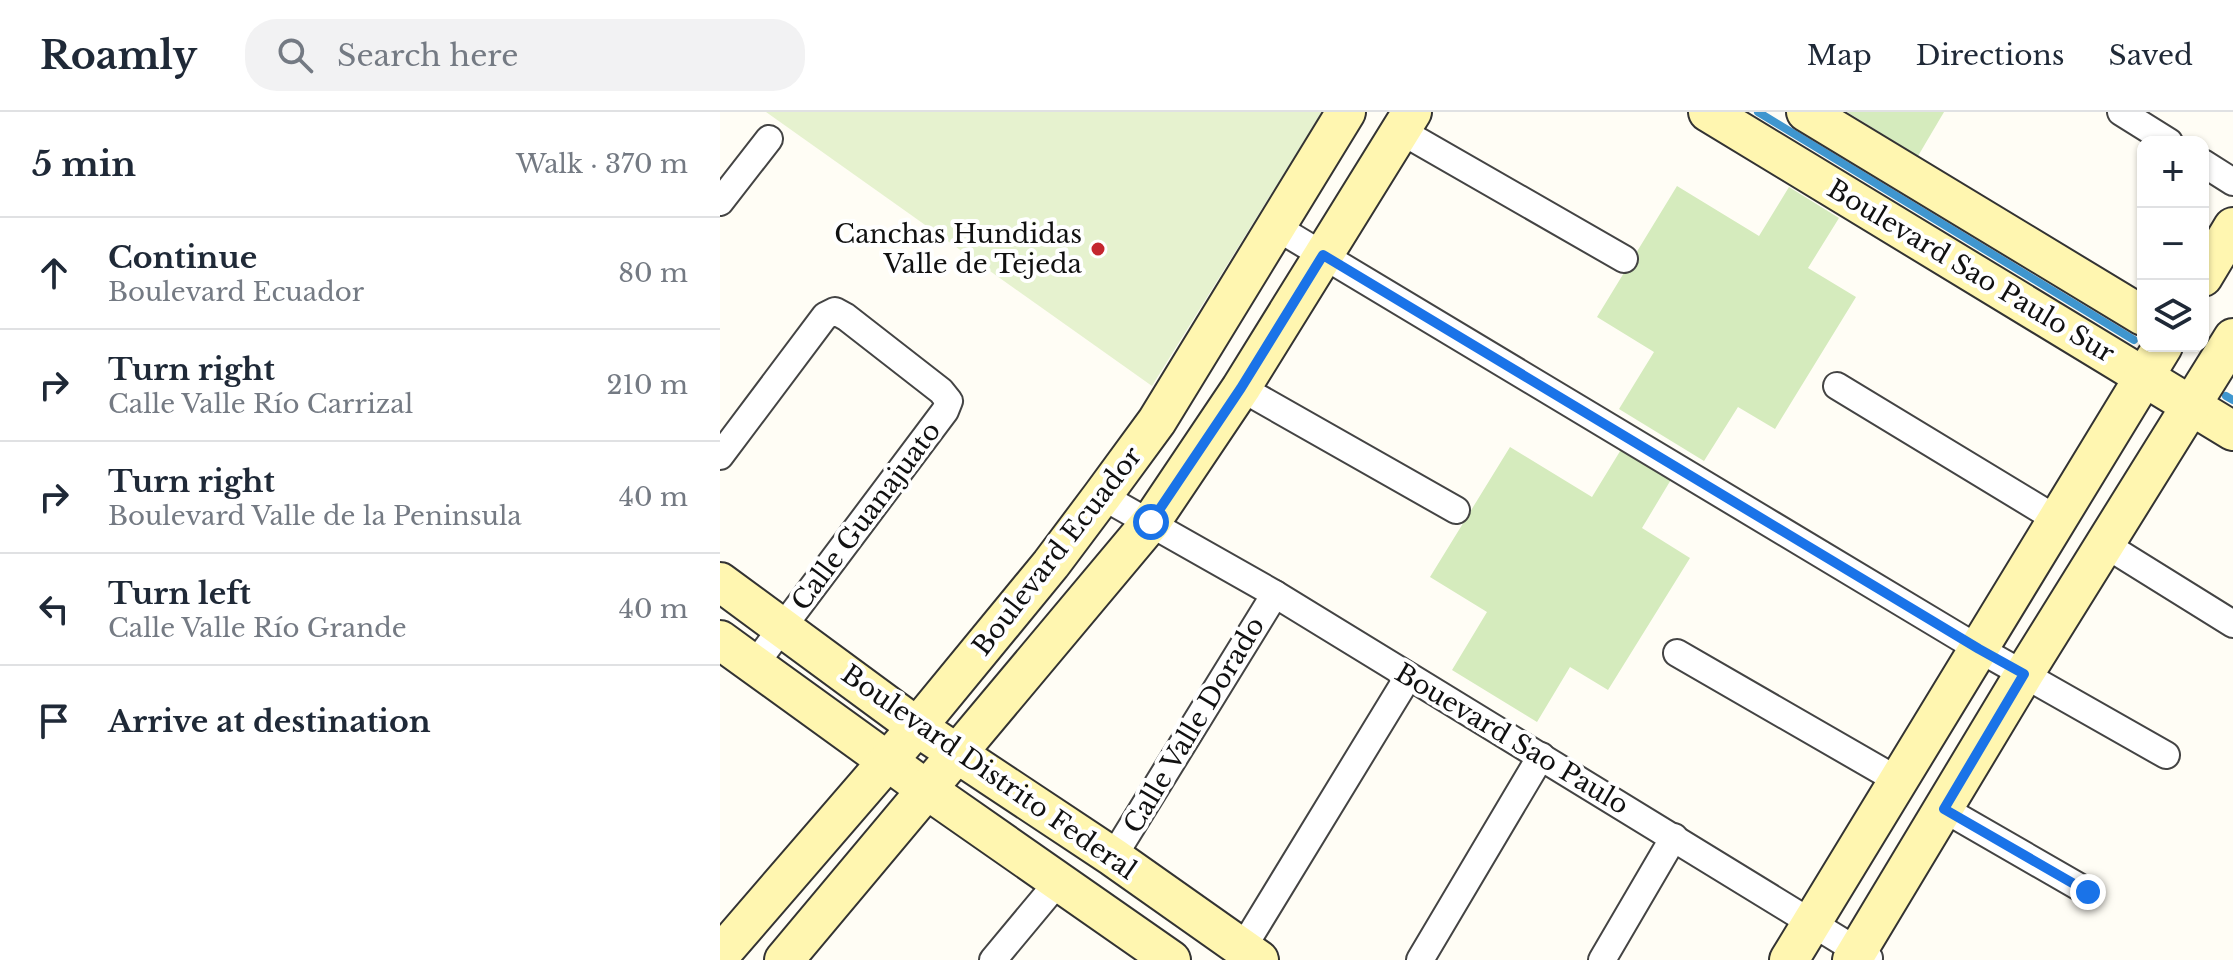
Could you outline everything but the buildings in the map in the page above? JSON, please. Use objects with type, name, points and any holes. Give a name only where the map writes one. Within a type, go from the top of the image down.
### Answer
[{"type":"street","name":"Boulevard Ecuador","points":[[720,955],[917,727],[1051,564],[1102,496],[1157,421],[1346,112]]},
{"type":"street","name":"Boulevard Sao Paulo Sur","points":[[1708,112],[2154,361],[2191,406],[2233,431]]},
{"type":"street","name":"Boulevard Sao Paulo Sur","points":[[1806,112],[2137,312]]},
{"type":"street","points":[[2121,112],[2159,136]]},
{"type":"street","name":"Boulevard Ecuador","points":[[784,960],[1151,522],[1241,388],[1406,122]]},
{"type":"street","points":[[1406,122],[1624,259]]},
{"type":"street","points":[[722,196],[769,139]]},
{"type":"street","points":[[2209,167],[2233,182]]},
{"type":"street","points":[[1276,227],[1979,649],[2166,755]]},
{"type":"street","points":[[2209,267],[2233,227]]},
{"type":"street","name":"Calle Guanajuato","points":[[720,456],[825,316],[835,311],[941,391],[949,401],[945,411],[755,664]]},
{"type":"street","points":[[1861,957],[2024,674],[2191,406],[2219,354]]},
{"type":"street","points":[[1789,960],[2154,361]]},
{"type":"street","points":[[1837,386],[2058,520]]},
{"type":"street","points":[[1241,388],[1456,510]]},
{"type":"street","name":"Bouevard Sao Paulo","points":[[1102,496],[1275,594],[1812,921],[1861,957]]},
{"type":"street","points":[[2106,545],[2233,624]]},
{"type":"street","name":"Boulevard Distrito Federal","points":[[720,582],[917,727],[1113,857],[1250,955]]},
{"type":"street","name":"Calle Valle Dorado","points":[[1113,857],[1275,594]]},
{"type":"street","name":"Boulevard Distrito Federal","points":[[720,640],[1171,960]]},
{"type":"street","points":[[1677,653],[1899,781]]},
{"type":"street","points":[[1250,955],[1408,677]]},
{"type":"street","points":[[1420,960],[1541,756]]},
{"type":"street","points":[[1944,809],[2088,892]]},
{"type":"street","points":[[1602,960],[1674,837]]},
{"type":"street","points":[[993,960],[1058,882]]},
{"type":"green space","name":"Canchas Hundidas Valle de Tejeda","points":[[766,112],[1322,112],[1152,386]]},
{"type":"green space","points":[[1847,112],[1944,112],[1918,156]]},
{"type":"green space","points":[[1677,186],[1759,236],[1789,187],[1839,218],[1808,268],[1856,297],[1775,429],[1738,407],[1704,461],[1619,409],[1654,352],[1597,317]]},
{"type":"green space","points":[[1510,447],[1592,497],[1622,448],[1672,478],[1642,528],[1690,558],[1608,690],[1570,667],[1537,722],[1452,670],[1487,612],[1430,577]]},
{"type":"waterway","points":[[1758,112],[2134,340]]},
{"type":"waterway","points":[[2226,396],[2233,400]]},
{"type":"place","name":"Canchas Hundidas Valle de Tejeda","points":[[1098,249]]},
{"type":"route","points":[[1151,522],[1241,388],[1323,255],[2024,674],[1944,809],[2088,892]]}]
